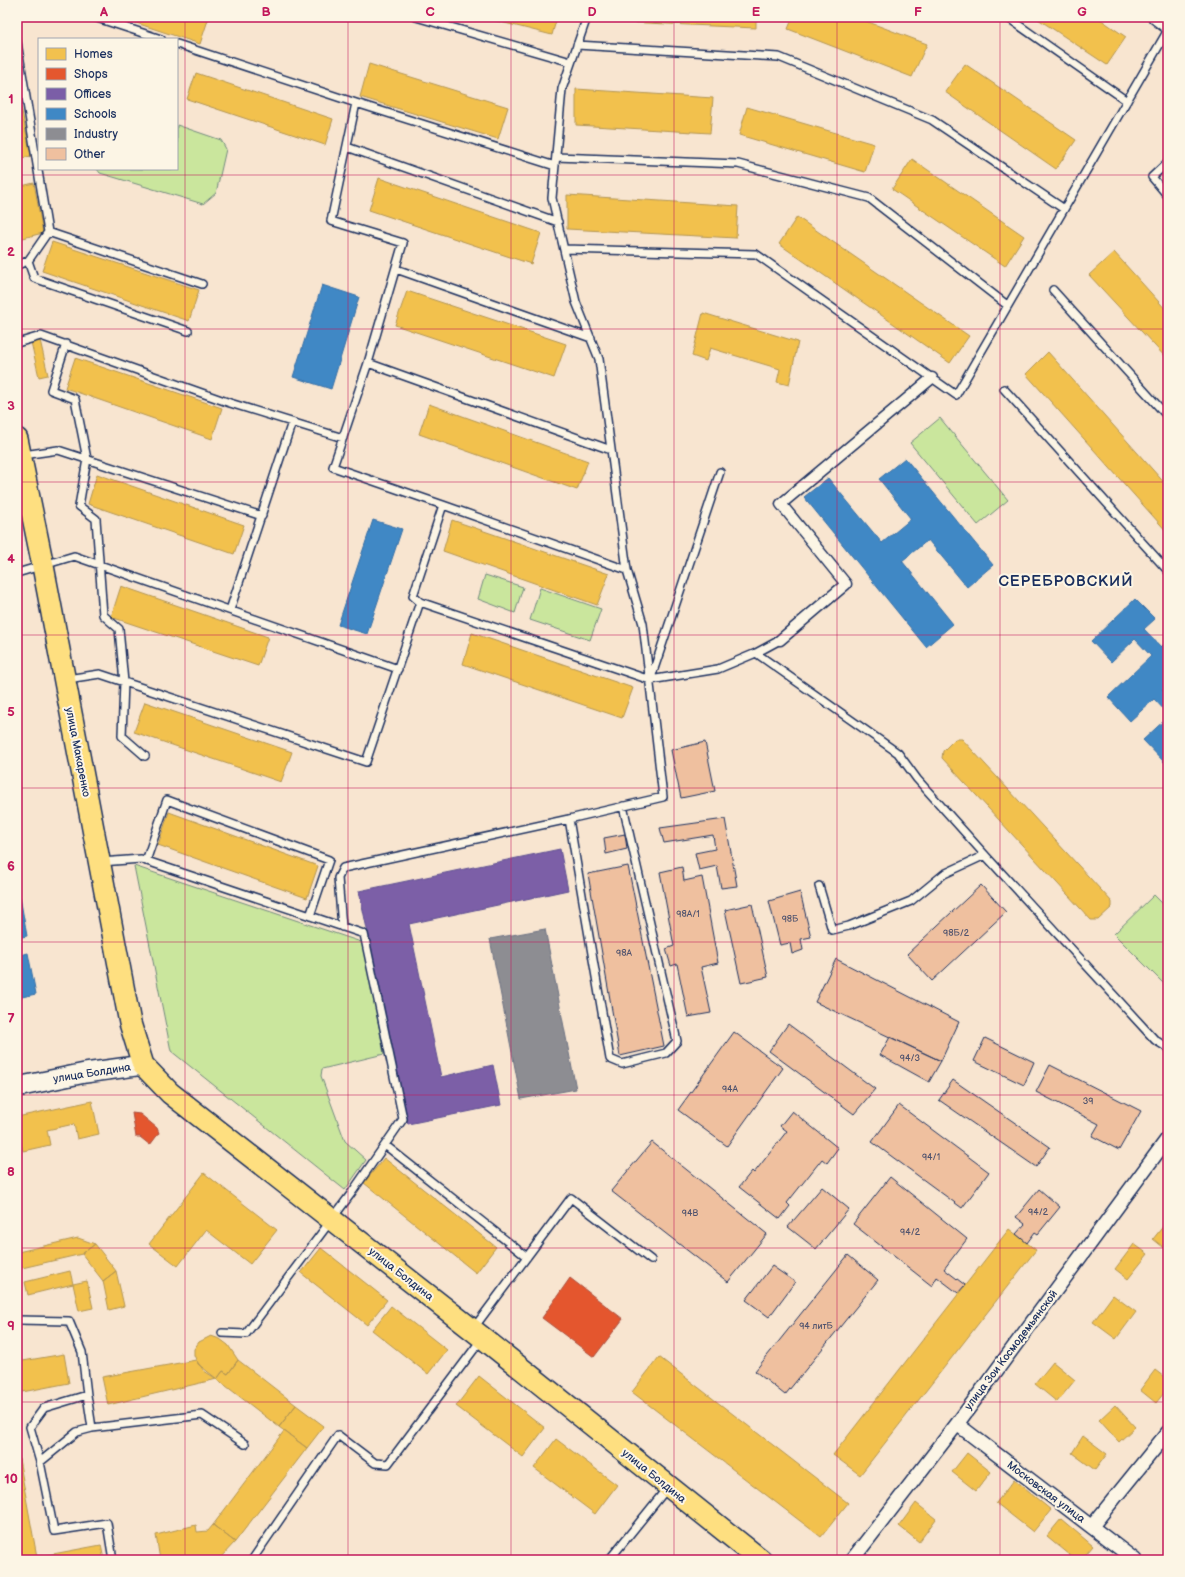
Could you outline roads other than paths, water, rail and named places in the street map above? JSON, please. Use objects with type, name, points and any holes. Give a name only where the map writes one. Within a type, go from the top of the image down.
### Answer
[{"type":"main road","name":"улица Макаренко","points":[[19,447],[130,1023],[143,1065]]},
{"type":"main road","name":"улица Болдина","points":[[17,1086],[85,1073],[143,1065],[170,1093],[477,1334],[761,1560]]},
{"type":"street","points":[[1155,17],[1168,27]]},
{"type":"street","points":[[780,640],[846,584],[781,504],[932,378]]},
{"type":"street","name":"улица Зои Космодемьянской","points":[[852,1560],[957,1424],[1166,1146]]},
{"type":"street","name":"Московская улица","points":[[957,1424],[1135,1560]]},
{"type":"street","points":[[1092,1526],[1168,1432]]},
{"type":"lane","points":[[94,17],[158,38]]},
{"type":"lane","points":[[416,17],[571,62]]},
{"type":"lane","points":[[342,927],[338,878],[343,868],[663,797],[643,624],[627,570],[599,359],[576,302],[552,198],[562,89],[587,17]]},
{"type":"lane","points":[[1007,17],[1126,101]]},
{"type":"lane","points":[[564,249],[756,254],[956,394],[1168,30]]},
{"type":"lane","points":[[17,42],[48,232],[28,261],[17,265]]},
{"type":"lane","points":[[178,44],[555,166]]},
{"type":"lane","points":[[577,45],[779,57],[932,120],[1064,209]]},
{"type":"lane","points":[[356,103],[331,221],[403,243],[368,363],[333,467],[627,570]]},
{"type":"lane","points":[[347,147],[558,222]]},
{"type":"lane","points":[[556,157],[738,164],[869,198],[1007,306]]},
{"type":"lane","points":[[1168,162],[1152,177],[1168,196]]},
{"type":"lane","points":[[48,232],[202,284]]},
{"type":"lane","points":[[28,261],[34,278],[188,331]]},
{"type":"lane","points":[[396,269],[590,338]]},
{"type":"lane","points":[[1053,290],[1168,417]]},
{"type":"lane","points":[[17,343],[41,336],[230,403],[343,438]]},
{"type":"lane","points":[[66,344],[51,390],[76,399],[87,459],[79,506],[96,519],[103,615],[119,630],[124,682],[122,736],[145,756]]},
{"type":"lane","points":[[368,363],[611,450]]},
{"type":"lane","points":[[1004,389],[1168,571]]},
{"type":"lane","points":[[230,610],[292,422]]},
{"type":"lane","points":[[19,447],[58,450],[262,516]]},
{"type":"lane","points":[[650,680],[720,472]]},
{"type":"lane","points":[[442,505],[413,596],[420,602],[650,680],[718,669],[756,653],[780,640]]},
{"type":"lane","points":[[17,572],[43,566],[74,556],[398,668]]},
{"type":"lane","points":[[64,679],[100,674],[366,762],[420,602]]},
{"type":"lane","points":[[756,653],[898,753],[917,779],[985,855],[1156,1040],[1168,1048]]},
{"type":"lane","points":[[146,861],[167,800],[328,860],[310,916]]},
{"type":"lane","points":[[569,819],[610,1060],[622,1064],[666,1053],[677,1041],[623,806]]},
{"type":"lane","points":[[819,886],[832,930],[849,926],[911,901],[944,874],[985,855]]},
{"type":"lane","points":[[99,862],[141,859],[364,934],[403,1119],[331,1220],[246,1334],[222,1334]]},
{"type":"lane","points":[[385,1145],[527,1257]]},
{"type":"lane","points":[[252,1560],[338,1435],[375,1463],[388,1464],[477,1334],[527,1257],[571,1198],[651,1260]]},
{"type":"lane","points":[[17,1320],[69,1321],[82,1352],[92,1428]]},
{"type":"lane","points":[[87,1395],[44,1408],[30,1427],[40,1462],[54,1531],[107,1523],[113,1560]]},
{"type":"lane","points":[[40,1462],[77,1432],[92,1428],[202,1414],[246,1444]]},
{"type":"lane","points":[[609,1560],[668,1487]]},
{"type":"district","name":"СЕРЕБРОВСКИЙ","points":[[1066,581]]}]
